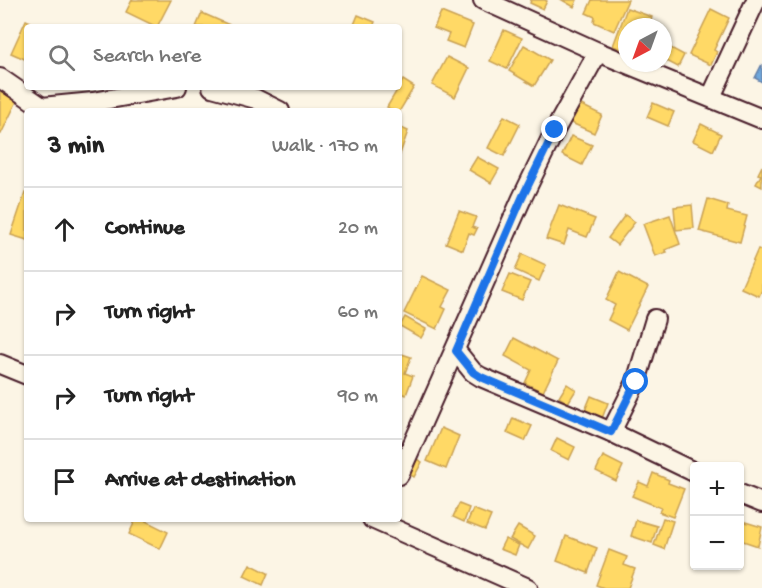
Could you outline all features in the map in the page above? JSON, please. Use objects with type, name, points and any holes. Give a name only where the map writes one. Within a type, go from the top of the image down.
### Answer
[{"type":"street","points":[[483,0],[598,52],[762,119]]},
{"type":"street","points":[[711,97],[756,0]]},
{"type":"street","points":[[402,468],[522,198],[555,130],[598,52]]},
{"type":"street","points":[[0,78],[42,108]]},
{"type":"street","points":[[50,108],[160,90]]},
{"type":"street","points":[[223,90],[256,99],[274,108]]},
{"type":"street","points":[[611,432],[636,382],[655,319]]},
{"type":"street","points":[[456,351],[473,372],[481,377],[611,432],[690,470]]},
{"type":"street","points":[[0,364],[24,374]]},
{"type":"street","points":[[744,496],[762,503]]},
{"type":"street","points":[[380,522],[528,588]]},
{"type":"building: Homes","points":[[132,0],[171,0],[159,24],[151,24],[126,12]]},
{"type":"building: Homes","points":[[531,0],[547,1],[543,9],[530,3]]},
{"type":"building: Homes","points":[[562,0],[577,0],[574,7]]},
{"type":"building: Homes","points":[[592,0],[628,0],[614,31],[594,22],[595,17],[586,13]]},
{"type":"building: Homes","points":[[627,8],[652,17],[652,18],[623,18]]},
{"type":"building: Homes","points":[[711,9],[729,18],[714,50],[717,52],[711,65],[689,55]]},
{"type":"building: Homes","points":[[441,12],[473,25],[464,48],[446,41],[449,34],[434,28]]},
{"type":"building: Homes","points":[[202,13],[227,24],[197,24]]},
{"type":"building: Homes","points":[[358,15],[375,22],[374,24],[354,24]]},
{"type":"building: Homes","points":[[24,24],[24,59],[11,53]]},
{"type":"building: Homes","points":[[504,30],[522,38],[507,69],[490,61]]},
{"type":"building: Homes","points":[[618,32],[618,48],[613,46]]},
{"type":"building: Homes","points":[[524,45],[550,60],[534,86],[509,71]]},
{"type":"building: Homes","points":[[672,49],[684,55],[678,67],[672,64]]},
{"type":"building: Homes","points":[[447,57],[469,68],[455,97],[432,85]]},
{"type":"building: Homes","points":[[403,80],[414,87],[401,108],[388,108],[397,90],[402,90]]},
{"type":"building: Homes","points":[[0,90],[18,99],[1,134],[0,133]]},
{"type":"building: Homes","points":[[575,102],[602,115],[594,133],[567,121]]},
{"type":"building: Homes","points":[[653,103],[674,112],[668,126],[647,117]]},
{"type":"building: Homes","points":[[504,116],[520,124],[504,156],[488,148]]},
{"type":"building: Homes","points":[[701,124],[721,134],[713,151],[693,141]]},
{"type":"building: Homes","points":[[402,128],[408,131],[402,148]]},
{"type":"building: Homes","points":[[571,136],[592,145],[582,165],[562,155]]},
{"type":"building: Homes","points":[[477,157],[499,169],[491,183],[469,170]]},
{"type":"building: Homes","points":[[762,166],[762,187],[756,184],[761,175],[758,174]]},
{"type":"building: Homes","points":[[24,196],[24,239],[11,235]]},
{"type":"building: Homes","points":[[708,199],[728,205],[727,211],[747,216],[740,242],[699,231]]},
{"type":"building: Homes","points":[[559,205],[595,219],[587,237],[569,230],[564,245],[546,239]]},
{"type":"building: Homes","points":[[692,205],[694,228],[676,230],[674,207]]},
{"type":"building: Homes","points":[[459,211],[476,217],[472,227],[477,229],[474,235],[469,233],[463,250],[446,243]]},
{"type":"building: Homes","points":[[625,215],[635,222],[617,245],[608,238]]},
{"type":"building: Homes","points":[[670,215],[680,244],[655,256],[643,224]]},
{"type":"building: Homes","points":[[758,249],[762,251],[762,290],[759,296],[741,288]]},
{"type":"building: Homes","points":[[522,254],[546,265],[539,281],[515,270]]},
{"type":"building: Homes","points":[[619,272],[648,287],[627,330],[608,320],[615,305],[606,300]]},
{"type":"building: Homes","points":[[510,274],[530,282],[522,300],[502,292]]},
{"type":"building: Homes","points":[[422,276],[451,290],[442,307],[446,309],[437,329],[404,313]]},
{"type":"building: Homes","points":[[405,317],[426,329],[421,338],[402,327]]},
{"type":"building: Homes","points":[[514,338],[558,361],[543,392],[525,383],[531,370],[505,356]]},
{"type":"building: Homes","points":[[402,354],[411,357],[405,373],[413,376],[406,395],[402,393]]},
{"type":"building: Homes","points":[[567,384],[576,390],[568,403],[559,397]]},
{"type":"building: Homes","points":[[591,396],[608,403],[601,421],[584,413]]},
{"type":"building: Homes","points":[[513,418],[532,426],[525,441],[507,433]]},
{"type":"building: Homes","points":[[441,428],[459,436],[446,469],[427,461]]},
{"type":"building: Homes","points":[[557,438],[575,447],[569,460],[551,451]]},
{"type":"building: Homes","points":[[411,456],[422,462],[414,477],[403,471]]},
{"type":"building: Homes","points":[[603,456],[623,466],[616,481],[596,471]]},
{"type":"building: Homes","points":[[653,473],[669,480],[668,483],[684,489],[673,517],[659,512],[661,508],[632,496],[639,482],[648,486]]},
{"type":"building: Homes","points":[[459,504],[469,508],[464,522],[453,517]]},
{"type":"building: Homes","points":[[473,509],[491,516],[485,530],[467,523]]},
{"type":"building: Homes","points":[[663,518],[673,521],[664,549],[654,545]]},
{"type":"building: Homes","points":[[636,520],[657,526],[652,543],[631,536]]},
{"type":"building: Homes","points":[[135,522],[148,522],[168,532],[160,549],[129,534]]},
{"type":"building: Homes","points":[[744,522],[762,527],[758,546],[744,541]]},
{"type":"building: Homes","points":[[518,526],[535,536],[528,549],[510,539]]},
{"type":"building: Homes","points":[[566,536],[597,548],[588,573],[557,561]]},
{"type":"building: Homes","points":[[505,539],[519,545],[515,555],[500,549]]},
{"type":"building: Homes","points":[[609,550],[627,557],[624,565],[635,569],[628,588],[604,588],[596,585]]},
{"type":"building: Homes","points":[[250,564],[268,573],[263,585],[244,576]]},
{"type":"building: Schools","points":[[762,64],[762,82],[755,78]]},
{"type":"route","points":[[555,130],[522,198],[456,351],[473,372],[481,377],[611,432],[636,382]]}]
